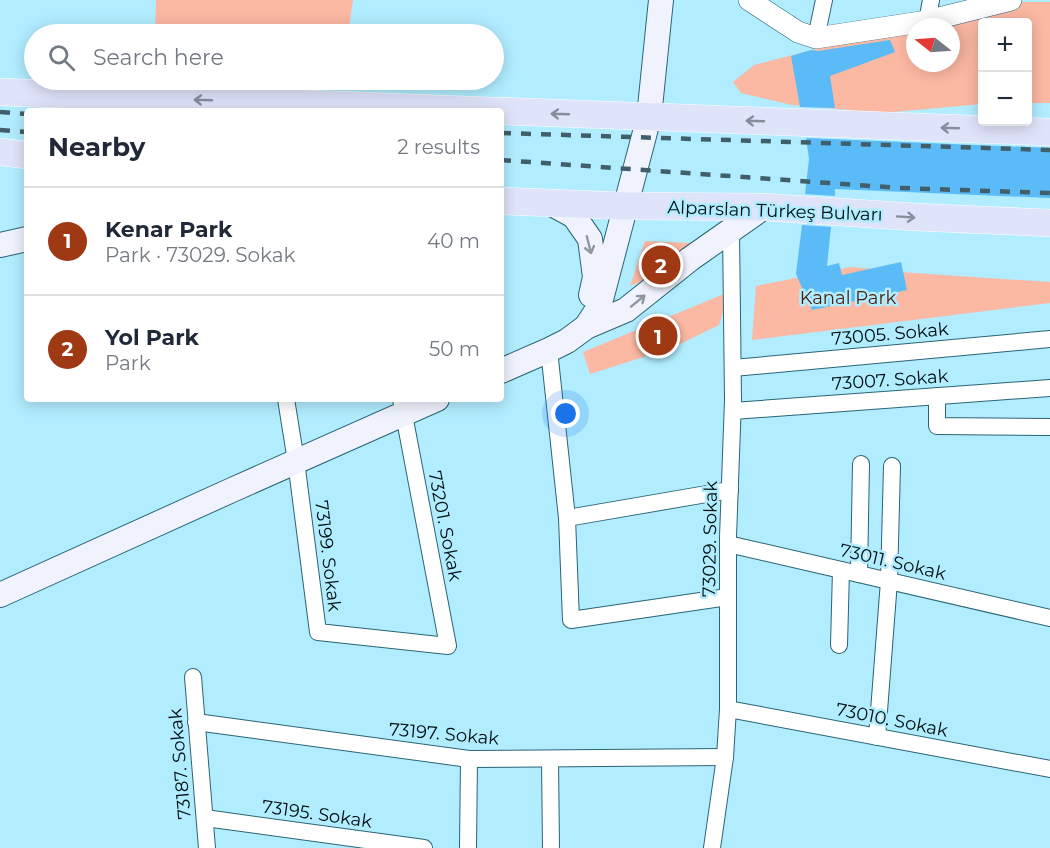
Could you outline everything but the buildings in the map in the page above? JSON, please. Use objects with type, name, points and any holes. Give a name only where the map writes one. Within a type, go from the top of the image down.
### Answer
[{"type":"main road","points":[[586,327],[599,307],[649,117],[661,0]]},
{"type":"main road","points":[[0,92],[414,108]]},
{"type":"main road","points":[[504,111],[1050,132]]},
{"type":"main road","points":[[0,152],[24,155]]},
{"type":"main road","name":"Alparslan Türkeş Bulvarı","points":[[504,201],[626,206],[764,207],[915,218],[1050,223]]},
{"type":"main road","points":[[552,204],[574,216],[590,239],[595,277],[586,327]]},
{"type":"main road","points":[[504,370],[567,341],[586,327],[626,310],[690,259],[764,207]]},
{"type":"main road","points":[[0,244],[24,240]]},
{"type":"main road","points":[[0,595],[296,461],[402,406],[422,402]]},
{"type":"street","points":[[749,0],[798,32],[816,38],[906,24]]},
{"type":"street","points":[[816,38],[824,0]]},
{"type":"street","points":[[928,18],[931,0]]},
{"type":"street","points":[[939,18],[1011,0]]},
{"type":"street","name":"73029. Sokak","points":[[712,848],[725,757],[728,709],[728,544],[733,411],[731,230]]},
{"type":"street","name":"73005. Sokak","points":[[733,368],[1050,339]]},
{"type":"street","points":[[549,350],[567,518],[571,620],[728,597]]},
{"type":"street","name":"73007. Sokak","points":[[733,411],[1050,388]]},
{"type":"street","points":[[936,396],[937,426],[1050,427]]},
{"type":"street","points":[[286,402],[296,461]]},
{"type":"street","name":"73201. Sokak","points":[[402,406],[448,646]]},
{"type":"street","name":"73199. Sokak","points":[[296,461],[318,632],[448,646]]},
{"type":"street","points":[[859,574],[861,464]]},
{"type":"street","points":[[877,737],[889,581],[892,466]]},
{"type":"street","points":[[567,518],[730,490]]},
{"type":"street","name":"73011. Sokak","points":[[728,544],[1050,618]]},
{"type":"street","points":[[839,645],[842,570]]},
{"type":"street","name":"73187. Sokak","points":[[193,677],[207,848]]},
{"type":"street","name":"73010. Sokak","points":[[728,709],[1050,769]]},
{"type":"street","name":"73197. Sokak","points":[[196,722],[469,759],[725,757]]},
{"type":"street","points":[[468,848],[469,759]]},
{"type":"street","points":[[550,759],[551,848]]},
{"type":"street","name":"73195. Sokak","points":[[204,818],[424,848]]},
{"type":"green space","points":[[156,0],[353,0],[349,24],[155,24]]},
{"type":"green space","points":[[999,2],[1050,2],[1050,103],[1032,103],[1032,18],[978,18],[978,104],[883,113],[792,105],[741,93],[733,82],[754,65],[906,26],[906,72],[960,72],[960,18],[937,18]]},
{"type":"green space","points":[[645,241],[741,245],[630,286]]},
{"type":"green space","name":"Kanal Park","points":[[851,267],[1050,282],[1050,303],[752,340],[756,286]]},
{"type":"green space","points":[[729,292],[719,325],[672,348],[590,374],[583,352]]},
{"type":"railway","points":[[0,112],[24,114]]},
{"type":"railway","points":[[0,130],[24,132]]},
{"type":"railway","points":[[504,133],[1050,150]]},
{"type":"railway","points":[[504,160],[900,188],[1050,193]]},
{"type":"place","name":"Yol Park","points":[[661,265]]},
{"type":"place","name":"Kenar Park","points":[[658,336]]}]
